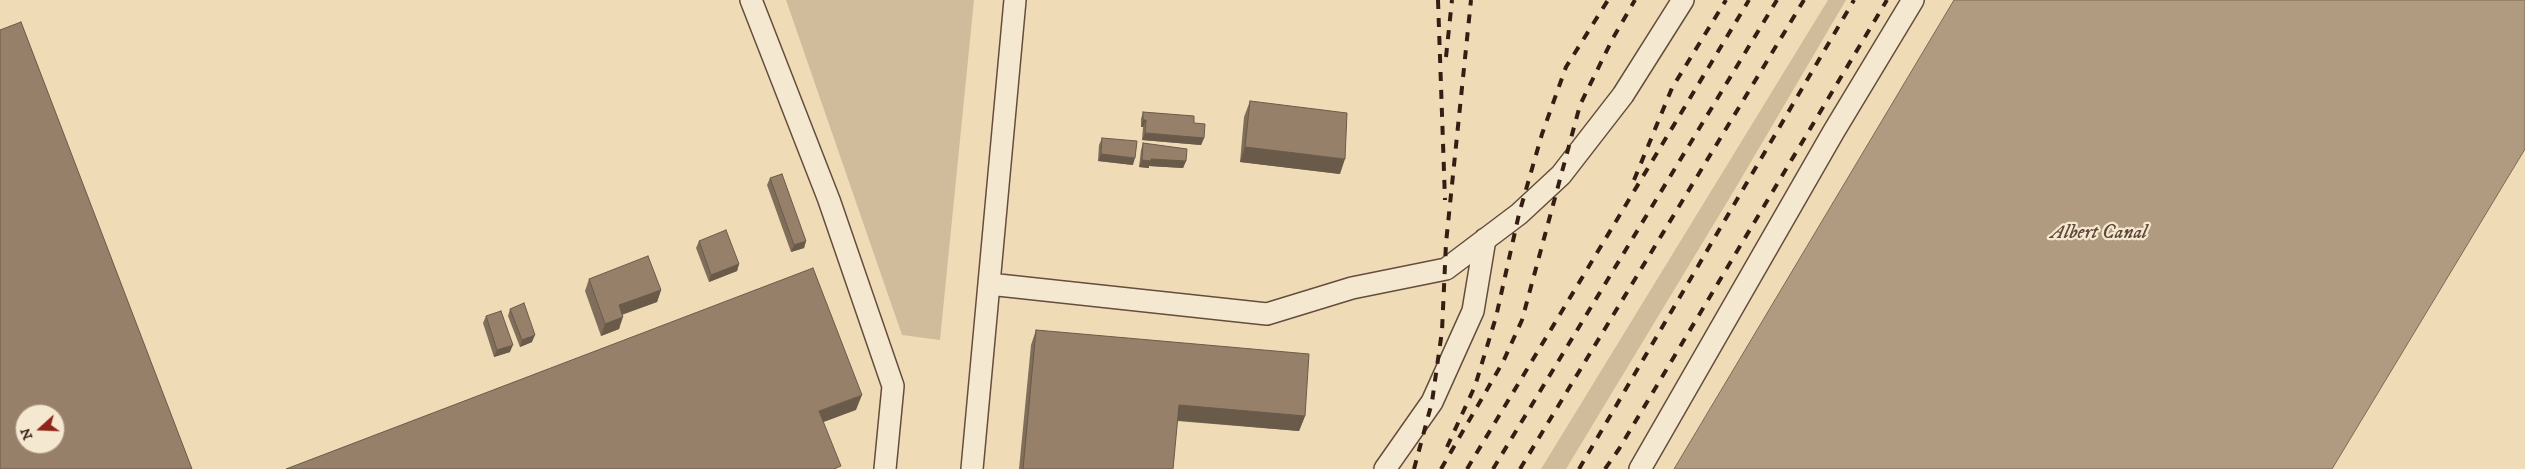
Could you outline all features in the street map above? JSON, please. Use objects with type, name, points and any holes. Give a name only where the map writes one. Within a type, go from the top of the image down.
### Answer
[{"type":"lane","points":[[751,0],[829,200],[893,386],[885,469]]},
{"type":"lane","points":[[972,469],[1015,0]]},
{"type":"lane","points":[[989,284],[1267,314],[1352,288],[1446,269],[1519,214],[1561,176],[1623,95],[1683,0]]},
{"type":"lane","points":[[1640,469],[1834,131],[1913,0]]},
{"type":"lane","points":[[1385,469],[1432,402],[1474,312],[1485,239]]},
{"type":"shaded area","points":[[786,0],[974,0],[940,340],[902,335]]},
{"type":"shaded area","points":[[1828,0],[1846,0],[1735,189],[1566,469],[1541,469]]},
{"type":"water","name":"Albert Canal","points":[[1954,0],[2525,0],[2525,149],[2332,469],[1674,469]]},
{"type":"building","points":[[21,22],[192,469],[0,469],[0,30]]},
{"type":"building","points":[[1250,101],[1347,113],[1345,159],[1245,147]]},
{"type":"building","points":[[1143,112],[1194,116],[1194,123],[1205,124],[1204,138],[1145,133],[1146,120],[1143,120]]},
{"type":"building","points":[[1102,138],[1137,141],[1135,158],[1101,154]]},
{"type":"building","points":[[1143,143],[1187,149],[1186,161],[1142,160]]},
{"type":"building","points":[[782,174],[806,241],[794,245],[770,178]]},
{"type":"building","points":[[726,230],[739,264],[711,275],[699,241]]},
{"type":"building","points":[[648,256],[661,290],[619,305],[623,317],[605,324],[589,279]]},
{"type":"building","points":[[813,268],[862,395],[819,411],[841,466],[834,469],[286,469]]},
{"type":"building","points":[[524,303],[535,335],[522,340],[510,309]]},
{"type":"building","points":[[501,311],[513,345],[497,350],[486,316]]},
{"type":"building","points":[[1036,330],[1309,354],[1305,416],[1179,405],[1173,469],[1023,469]]},
{"type":"railway","points":[[1438,0],[1445,200]]},
{"type":"railway","points":[[1446,57],[1452,0]]},
{"type":"railway","points":[[1414,469],[1432,402],[1442,331],[1446,243],[1471,0]]},
{"type":"railway","points":[[1447,447],[1475,386],[1496,317],[1519,214],[1542,134],[1566,67],[1608,0]]},
{"type":"railway","points":[[1441,469],[1503,362],[1522,320],[1580,105],[1613,38],[1635,0]]},
{"type":"railway","points":[[1634,180],[1672,88],[1726,0]]},
{"type":"railway","points":[[1467,469],[1749,0]]},
{"type":"railway","points":[[1493,469],[1777,0]]},
{"type":"railway","points":[[1520,469],[1804,0]]},
{"type":"railway","points":[[1579,469],[1854,0]]},
{"type":"railway","points":[[1605,469],[1619,449],[1887,0]]}]
